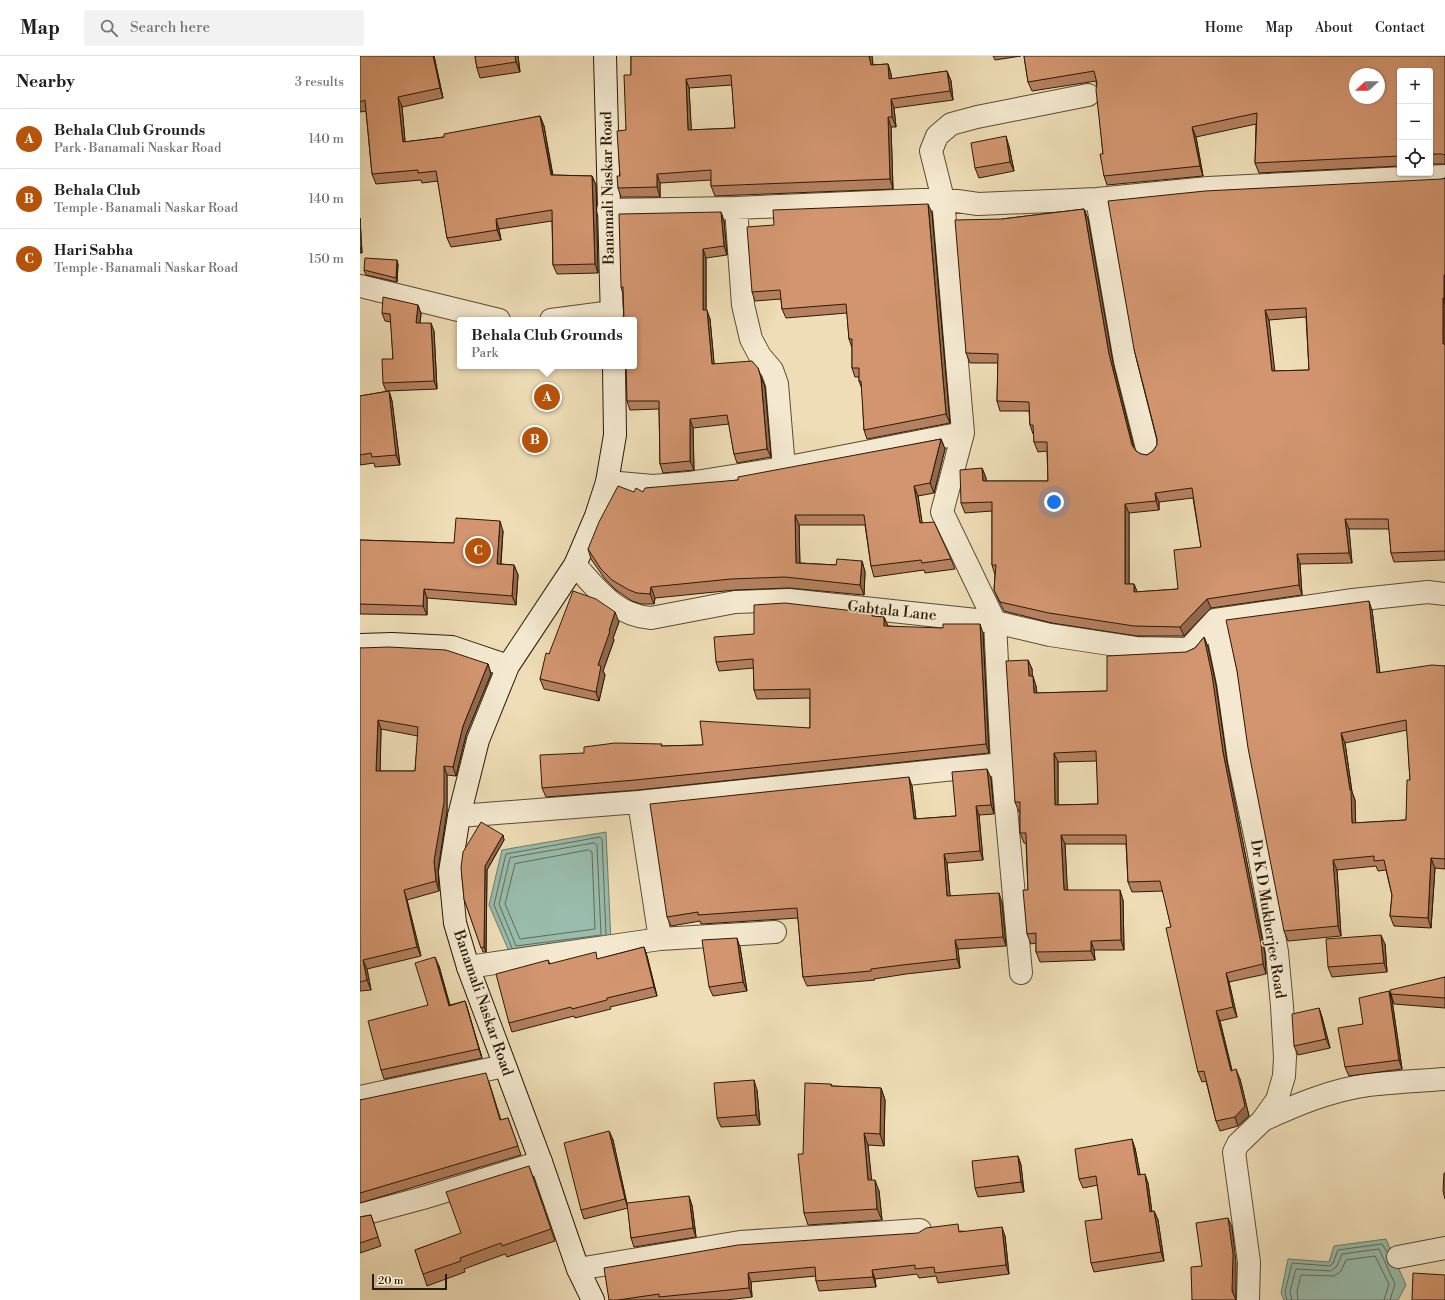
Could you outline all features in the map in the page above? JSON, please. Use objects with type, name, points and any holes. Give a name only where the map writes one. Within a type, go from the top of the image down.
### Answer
[{"type":"street","name":"Banamali Naskar Road","points":[[605,56],[612,316]]},
{"type":"street","points":[[1021,973],[1002,764],[995,622],[942,512],[963,433],[943,199],[931,151],[937,136],[951,124],[977,116],[1088,96]]},
{"type":"street","points":[[608,210],[736,208],[943,199],[978,204],[1096,199],[1208,188],[1445,176]]},
{"type":"street","points":[[1096,199],[1126,361],[1148,452]]},
{"type":"street","points":[[736,208],[743,306],[752,339],[760,356],[772,370],[778,384],[784,468]]},
{"type":"street","points":[[360,286],[487,317]]},
{"type":"street","points":[[597,317],[612,316]]},
{"type":"street","name":"Banamali Naskar Road","points":[[593,1300],[578,1269],[541,1162],[468,967],[456,923],[450,872],[459,816],[478,740],[508,666],[575,565],[596,516],[607,482],[615,435],[614,369]]},
{"type":"street","points":[[607,482],[654,486],[689,484],[784,468],[963,433]]},
{"type":"street","name":"Gabtala Lane","points":[[575,565],[616,607],[637,617],[651,618],[735,602],[789,600],[995,622],[1050,635],[1136,648],[1189,648],[1215,620]]},
{"type":"street","points":[[1215,620],[1353,600],[1428,592],[1445,594]]},
{"type":"street","name":"Dr K D Mukherjee Road","points":[[1215,620],[1228,683],[1239,760],[1277,952],[1282,998],[1284,1076],[1277,1100],[1262,1121],[1238,1144],[1234,1152],[1249,1262],[1248,1300]]},
{"type":"street","points":[[360,645],[392,644],[452,648],[508,666]]},
{"type":"street","points":[[459,816],[639,802],[1002,764]]},
{"type":"street","points":[[639,802],[660,939]]},
{"type":"street","points":[[468,967],[660,939],[775,932]]},
{"type":"street","points":[[360,1097],[504,1066]]},
{"type":"street","points":[[1262,1121],[1303,1102],[1345,1090],[1368,1085],[1445,1079]]},
{"type":"street","points":[[360,1215],[423,1198],[541,1162]]},
{"type":"street","points":[[578,1269],[740,1242],[920,1230]]},
{"type":"street","points":[[1398,1257],[1445,1248]]},
{"type":"water","points":[[606,832],[611,943],[511,956],[489,905],[502,850]]},
{"type":"water","points":[[1386,1239],[1406,1285],[1398,1300],[1284,1300],[1281,1293],[1288,1259],[1329,1262],[1334,1246]]},
{"type":"building","points":[[360,56],[433,56],[440,88],[398,97],[403,142],[444,137],[444,134],[540,116],[551,175],[592,176],[595,264],[553,265],[552,210],[496,219],[497,230],[447,238],[436,171],[418,173],[418,170],[372,174],[365,100],[360,102]]},
{"type":"building","points":[[475,56],[515,56],[516,62],[477,68]]},
{"type":"building","points":[[631,56],[869,56],[871,65],[888,64],[889,79],[947,71],[950,91],[891,99],[892,117],[888,117],[890,179],[711,186],[711,170],[657,174],[657,187],[618,188],[617,176],[620,176],[617,131],[626,130],[624,75],[631,75]],"holes":[[[731,75],[735,128],[688,130],[686,79]]]},
{"type":"building","points":[[1024,56],[1445,56],[1445,155],[1433,154],[1433,68],[1397,68],[1397,156],[1255,163],[1257,113],[1192,127],[1200,166],[1104,176],[1100,154],[1103,154],[1096,90],[1097,83],[1094,71],[1028,82]]},
{"type":"building","points":[[1006,136],[1010,162],[975,168],[971,143]]},
{"type":"building","points":[[1445,178],[1443,344],[1445,344],[1445,551],[1391,553],[1388,519],[1345,519],[1349,553],[1297,554],[1299,585],[1207,599],[1180,627],[1134,626],[1049,613],[1000,602],[994,590],[996,565],[992,565],[992,502],[961,503],[960,470],[982,468],[983,481],[1048,481],[1047,442],[1034,442],[1033,425],[1030,425],[1029,402],[997,401],[998,354],[966,353],[955,220],[1002,219],[1084,209],[1109,354],[1132,445],[1136,451],[1147,455],[1153,451],[1157,445],[1157,439],[1134,349],[1108,201],[1205,191]],"holes":[[[1306,308],[1309,370],[1272,371],[1265,310]],[[1192,488],[1201,547],[1174,550],[1178,589],[1134,592],[1134,584],[1125,584],[1125,504],[1156,501],[1155,493]]]},
{"type":"building","points":[[928,204],[946,414],[864,430],[861,381],[859,381],[859,368],[852,368],[852,339],[849,339],[846,304],[782,309],[780,290],[752,292],[747,227],[774,225],[773,210]]},
{"type":"building","points":[[721,212],[724,246],[703,249],[703,310],[707,310],[712,364],[752,361],[758,368],[761,378],[767,449],[734,454],[727,415],[690,419],[690,461],[660,464],[659,401],[627,401],[626,369],[637,369],[637,317],[624,317],[623,287],[621,287],[619,214]]},
{"type":"building","points":[[365,258],[397,260],[396,278],[364,270]]},
{"type":"building","points":[[383,297],[418,305],[416,323],[431,323],[434,381],[383,383],[382,359],[393,359],[390,314],[382,313]]},
{"type":"building","points":[[389,391],[396,455],[372,457],[371,453],[360,455],[360,396]]},
{"type":"building","points":[[941,439],[930,483],[914,486],[920,523],[934,522],[951,559],[922,563],[921,560],[871,566],[864,515],[795,515],[796,563],[836,565],[837,559],[862,561],[860,585],[785,577],[731,579],[651,587],[650,594],[637,593],[612,580],[601,569],[588,549],[599,522],[618,486],[634,492],[636,488],[643,492],[645,488],[738,480],[738,477]]},
{"type":"building","points":[[456,518],[500,521],[497,564],[514,565],[512,596],[424,589],[423,606],[360,604],[360,540],[454,543]]},
{"type":"building","points":[[573,591],[596,599],[615,612],[598,665],[601,666],[596,692],[540,679],[546,653],[549,654]]},
{"type":"building","points":[[1369,601],[1377,673],[1432,665],[1445,666],[1445,859],[1431,858],[1428,918],[1390,916],[1392,895],[1384,860],[1374,861],[1374,856],[1333,860],[1338,926],[1284,931],[1248,748],[1237,671],[1226,620]],"holes":[[[1406,720],[1410,780],[1407,780],[1406,820],[1352,823],[1351,790],[1341,733]]]},
{"type":"building","points":[[785,603],[872,613],[872,616],[884,617],[884,626],[943,628],[943,624],[980,624],[986,744],[635,780],[542,788],[540,755],[584,753],[584,747],[615,743],[662,744],[661,746],[703,745],[700,721],[810,728],[810,689],[754,690],[753,659],[716,662],[714,637],[754,634],[754,605]]},
{"type":"building","points":[[1204,637],[1212,675],[1223,752],[1261,944],[1263,964],[1226,973],[1233,1007],[1216,1011],[1231,1071],[1236,1069],[1245,1106],[1235,1117],[1216,1121],[1204,1071],[1198,1072],[1194,1055],[1166,928],[1171,927],[1160,881],[1128,882],[1126,835],[1061,835],[1064,890],[1120,890],[1121,940],[1091,941],[1091,951],[1036,952],[1036,933],[1027,934],[1023,890],[1028,890],[1026,833],[1020,833],[1020,802],[1015,802],[1006,661],[1028,660],[1029,676],[1033,676],[1034,693],[1107,691],[1107,656],[1186,652],[1195,648]],"holes":[[[1096,751],[1098,804],[1055,805],[1054,753]]]},
{"type":"building","points":[[389,647],[446,650],[488,664],[463,726],[453,767],[444,766],[444,802],[434,861],[436,881],[404,890],[417,947],[363,960],[367,980],[360,982],[360,648]],"holes":[[[378,720],[418,727],[415,771],[376,771]]]},
{"type":"building","points":[[987,769],[991,805],[976,806],[980,851],[944,854],[947,896],[999,893],[1003,937],[955,940],[957,959],[871,969],[871,971],[803,977],[797,908],[698,915],[698,912],[667,917],[650,804],[909,777],[914,819],[956,816],[952,772]]},
{"type":"building","points":[[481,822],[503,835],[485,866],[484,947],[481,948],[464,899],[461,868],[463,852]]},
{"type":"building","points":[[1381,935],[1384,963],[1328,967],[1326,939]]},
{"type":"building","points":[[737,938],[743,982],[709,987],[702,940]]},
{"type":"building","points":[[644,947],[654,987],[607,998],[607,1000],[572,1009],[571,1007],[509,1023],[496,974],[548,960],[549,964],[596,952],[597,959]]},
{"type":"building","points":[[435,957],[449,1006],[465,1001],[479,1049],[381,1070],[368,1021],[428,1005],[415,963]]},
{"type":"building","points":[[1445,977],[1445,998],[1391,994],[1390,990]]},
{"type":"building","points":[[1389,991],[1399,1060],[1345,1067],[1338,1028],[1363,1024],[1359,998]]},
{"type":"building","points":[[1319,1008],[1326,1039],[1294,1046],[1292,1014]]},
{"type":"building","points":[[486,1073],[500,1120],[508,1118],[518,1146],[360,1193],[360,1100]]},
{"type":"building","points":[[754,1080],[756,1115],[717,1118],[714,1083]]},
{"type":"building","points":[[805,1083],[831,1084],[831,1086],[881,1088],[880,1134],[864,1133],[868,1180],[875,1180],[877,1209],[804,1213],[798,1154],[803,1154]]},
{"type":"building","points":[[609,1131],[625,1199],[581,1210],[564,1143]]},
{"type":"building","points":[[1132,1139],[1138,1175],[1145,1174],[1150,1212],[1154,1211],[1161,1252],[1091,1263],[1085,1221],[1102,1219],[1096,1176],[1079,1179],[1075,1149]]},
{"type":"building","points":[[1018,1156],[1021,1182],[975,1188],[972,1161]]},
{"type":"building","points":[[529,1166],[551,1229],[502,1246],[501,1243],[460,1258],[461,1261],[423,1274],[415,1250],[461,1233],[446,1192]]},
{"type":"building","points":[[1445,1173],[1445,1199],[1443,1191]]},
{"type":"building","points":[[689,1196],[693,1228],[631,1238],[627,1203]]},
{"type":"building","points":[[371,1215],[378,1237],[360,1243],[360,1217]]},
{"type":"building","points":[[1228,1218],[1233,1254],[1232,1291],[1236,1300],[1192,1300],[1191,1267],[1202,1266],[1196,1223]]},
{"type":"building","points":[[958,1224],[959,1232],[1002,1227],[1006,1265],[935,1273],[934,1267],[915,1269],[915,1265],[872,1270],[873,1277],[816,1281],[815,1267],[748,1273],[749,1288],[659,1297],[659,1294],[609,1300],[604,1268],[738,1245],[918,1233],[926,1228]]},
{"type":"building","points":[[1413,1273],[1445,1275],[1445,1300],[1412,1300]]},
{"type":"place","name":"Behala Club Grounds","points":[[547,397]]},
{"type":"place","name":"Behala Club","points":[[535,440]]},
{"type":"place","name":"Hari Sabha","points":[[478,551]]}]
